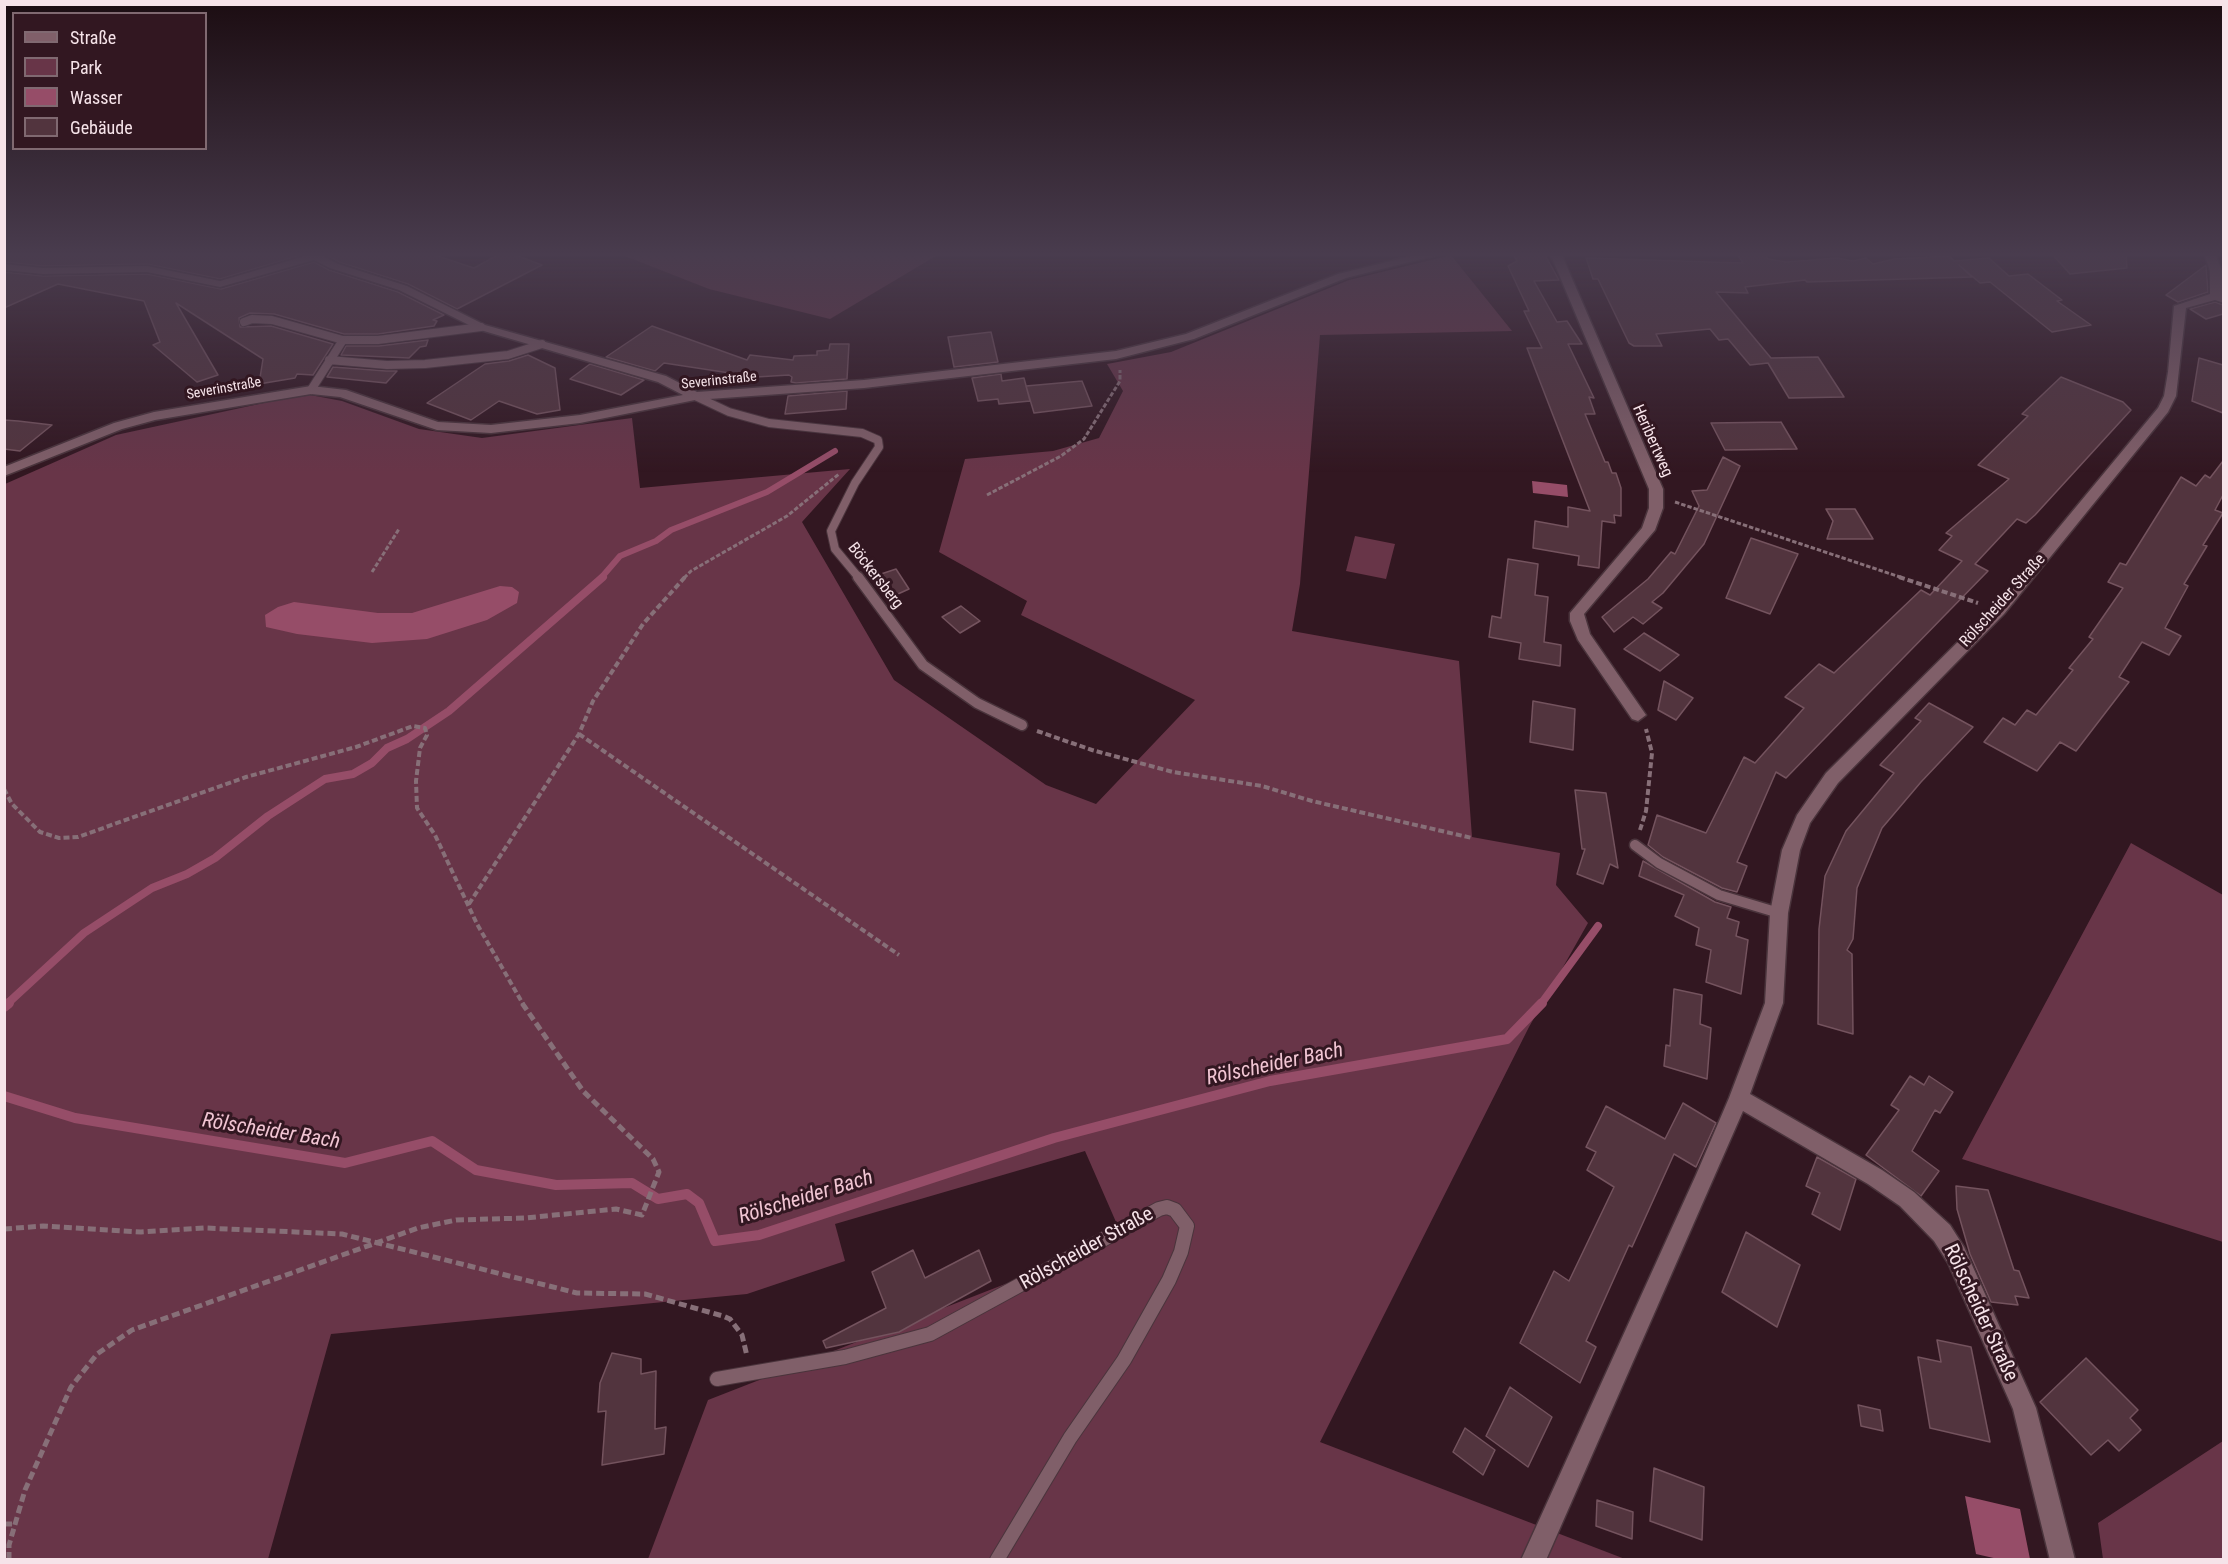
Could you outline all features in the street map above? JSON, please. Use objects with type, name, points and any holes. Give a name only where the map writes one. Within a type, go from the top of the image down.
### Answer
[{"type":"street","name":"Severinstraße","points":[[4,472],[98,433],[145,418],[311,390],[342,393],[437,426],[465,429],[548,424],[695,396],[885,382],[1116,355],[1190,337],[1218,326]]},
{"type":"street","name":"Heribertweg","points":[[1586,326],[1657,496],[1653,521],[1642,540],[1577,613],[1577,621],[1583,636],[1638,716]]},
{"type":"street","name":"Rölscheider Straße","points":[[1533,1560],[1739,1098],[1774,1003],[1779,913],[1791,850],[1817,798],[1869,738],[1999,610],[2164,409],[2170,396],[2178,326]]},
{"type":"street","points":[[482,327],[662,379],[695,396]]},
{"type":"street","name":"Rölscheider Straße","points":[[1739,1098],[1875,1177],[1907,1199],[1942,1233],[1956,1255],[2024,1408],[2063,1560]]},
{"type":"lane","points":[[293,326],[343,340],[378,340],[482,327]]},
{"type":"lane","points":[[311,390],[343,340]]},
{"type":"lane","points":[[329,360],[387,365],[425,364],[508,355],[542,344]]},
{"type":"lane","name":"Böckersberg","points":[[695,396],[729,412],[769,423],[862,433],[878,440],[879,447],[855,483],[831,531],[835,549],[876,598],[923,665],[977,703],[1022,725]]},
{"type":"lane","points":[[1635,845],[1659,863],[1719,895],[1779,913]]},
{"type":"lane","name":"Rölscheider Straße","points":[[717,1379],[845,1357],[930,1334],[1159,1209],[1167,1207],[1175,1210],[1182,1216],[1187,1226],[1181,1252],[1169,1280],[1124,1360],[1065,1447],[997,1560]]},
{"type":"path","points":[[987,495],[1061,456],[1084,440],[1120,381],[1116,355]]},
{"type":"path","points":[[470,904],[579,734],[590,707],[643,624],[683,577],[788,516],[844,470]]},
{"type":"path","points":[[1657,496],[1999,610]]},
{"type":"path","points":[[372,572],[399,529]]},
{"type":"path","points":[[1635,845],[1646,811],[1652,753],[1648,731],[1638,716]]},
{"type":"path","points":[[4,789],[12,804],[40,832],[59,838],[78,837],[246,777],[356,747],[417,725],[425,728],[427,735],[420,748],[416,781],[417,808],[435,836],[470,904],[477,924],[514,991],[583,1091],[653,1159],[659,1172],[656,1185],[642,1215],[616,1209],[525,1218],[456,1220],[418,1228],[154,1320],[112,1342],[84,1368],[71,1387],[25,1490],[9,1545],[9,1560]]},
{"type":"path","points":[[1022,725],[1092,750],[1173,772],[1262,786],[1312,801],[1472,838]]},
{"type":"path","points":[[579,734],[899,955]]},
{"type":"path","points":[[4,1229],[43,1226],[141,1232],[205,1228],[342,1234],[577,1293],[645,1294],[723,1316],[735,1325],[746,1343],[747,1373]]},
{"type":"path","points":[[4,1524],[14,1524]]},
{"type":"green space","points":[[1235,326],[1508,326],[1512,331],[1320,335],[1300,584],[1292,631],[1459,661],[1472,837],[1560,853],[1556,885],[1588,923],[1529,1027],[1320,1442],[1625,1559],[648,1559],[708,1400],[1123,1238],[1085,1151],[835,1224],[845,1261],[747,1294],[331,1334],[268,1559],[5,1560],[5,484],[116,435],[305,394],[342,401],[419,429],[482,438],[632,418],[640,488],[850,469],[802,522],[894,680],[1046,785],[1096,804],[1195,700],[1021,615],[1027,601],[939,552],[965,459],[1053,451],[1099,438],[1123,391],[1107,364],[1171,352]]},
{"type":"green space","points":[[1355,536],[1395,544],[1386,579],[1346,571]]},
{"type":"green space","points":[[2131,843],[2223,895],[2223,1242],[1962,1159]]},
{"type":"green space","points":[[2223,1441],[2223,1559],[2103,1559],[2098,1523]]},
{"type":"water","points":[[1532,481],[1567,485],[1568,497],[1533,493]]},
{"type":"water","points":[[500,586],[512,587],[519,592],[517,603],[487,620],[427,639],[372,643],[297,634],[266,627],[265,615],[278,607],[294,602],[378,613],[412,613]]},
{"type":"water","points":[[1965,1496],[2020,1509],[2030,1559],[1998,1559],[1976,1554]]},
{"type":"building","points":[[154,326],[189,326],[218,375],[197,382],[153,345],[160,342]]},
{"type":"building","points":[[212,326],[271,326],[333,344],[313,375],[297,374],[295,378],[259,384],[263,359]]},
{"type":"building","points":[[316,326],[434,326],[378,334],[344,334]]},
{"type":"building","points":[[652,326],[747,360],[750,355],[793,360],[794,356],[817,355],[817,351],[829,350],[830,344],[849,344],[847,379],[796,383],[791,382],[792,377],[789,375],[756,377],[664,363],[655,371],[606,357]]},
{"type":"building","points":[[1531,326],[1570,326],[1582,344],[1568,344],[1594,398],[1589,397],[1595,414],[1585,414],[1605,462],[1608,462],[1612,473],[1616,473],[1621,488],[1621,516],[1614,515],[1615,523],[1602,521],[1599,568],[1578,565],[1579,556],[1533,548],[1535,521],[1568,527],[1568,507],[1590,511],[1527,348],[1542,348]]},
{"type":"building","points":[[1621,326],[1744,326],[1771,358],[1818,357],[1844,397],[1789,398],[1768,363],[1750,365],[1728,339],[1719,340],[1710,329],[1656,334],[1662,346],[1634,346],[1629,343]]},
{"type":"building","points":[[2045,326],[2086,326],[2052,332]]},
{"type":"building","points":[[991,332],[998,362],[954,367],[948,337]]},
{"type":"building","points":[[428,340],[426,346],[420,347],[409,358],[341,355],[346,346],[379,346]]},
{"type":"building","points":[[528,355],[555,368],[560,410],[537,414],[499,401],[471,420],[427,403],[485,364],[509,361]]},
{"type":"building","points":[[2199,358],[2223,365],[2223,413],[2192,401]]},
{"type":"building","points":[[590,364],[644,380],[621,395],[570,379]]},
{"type":"building","points":[[333,367],[397,371],[386,383],[327,377]]},
{"type":"building","points":[[1001,374],[1002,381],[1024,378],[1030,401],[999,404],[998,399],[978,401],[972,378]]},
{"type":"building","points":[[2061,377],[2123,402],[2131,410],[2035,515],[2026,523],[2017,519],[1975,564],[1988,571],[1786,778],[1776,772],[1737,862],[1747,866],[1737,892],[1722,888],[1663,857],[1648,845],[1657,815],[1706,833],[1744,757],[1755,763],[1804,708],[1785,697],[1819,664],[1834,673],[1921,590],[1930,595],[1962,561],[1939,550],[1952,536],[1946,533],[2009,479],[1978,465],[2028,416],[2022,414]]},
{"type":"building","points":[[1082,381],[1092,406],[1034,413],[1026,386]]},
{"type":"building","points":[[847,391],[846,409],[785,414],[788,396]]},
{"type":"building","points":[[4,420],[52,425],[20,451],[4,449]]},
{"type":"building","points":[[1781,422],[1797,449],[1725,450],[1711,423]]},
{"type":"building","points":[[1723,457],[1740,466],[1704,544],[1663,593],[1652,602],[1662,608],[1643,624],[1633,617],[1614,632],[1602,617],[1648,579],[1671,552],[1675,554],[1699,506],[1692,491],[1707,490]]},
{"type":"building","points":[[2223,461],[2223,495],[2215,510],[2223,513],[2203,545],[2207,546],[2184,584],[2188,586],[2165,628],[2181,636],[2169,655],[2142,642],[2119,677],[2129,682],[2076,751],[2060,742],[2037,771],[1984,742],[2003,718],[2015,725],[2027,710],[2036,715],[2073,670],[2069,668],[2093,639],[2089,637],[2123,588],[2108,582],[2120,563],[2126,565],[2181,477],[2196,486],[2205,475],[2210,478]]},
{"type":"building","points":[[1826,509],[1855,509],[1873,539],[1827,539],[1833,521]]},
{"type":"building","points":[[1751,538],[1798,554],[1770,614],[1726,598]]},
{"type":"building","points":[[1508,559],[1538,564],[1535,595],[1548,597],[1544,642],[1561,645],[1560,666],[1519,659],[1521,643],[1489,637],[1492,616],[1501,618]]},
{"type":"building","points":[[896,569],[909,589],[889,598],[875,576]]},
{"type":"building","points":[[961,606],[980,621],[960,633],[942,617]]},
{"type":"building","points":[[1644,633],[1679,655],[1660,671],[1624,649]]},
{"type":"building","points":[[1664,681],[1693,698],[1676,720],[1658,710]]},
{"type":"building","points":[[1533,701],[1575,709],[1573,750],[1530,742]]},
{"type":"building","points":[[1929,703],[1973,727],[1921,782],[1882,828],[1857,888],[1853,939],[1847,950],[1852,954],[1853,1034],[1818,1024],[1819,929],[1825,876],[1846,831],[1894,773],[1880,765],[1921,721],[1915,718]]},
{"type":"building","points":[[1575,790],[1606,793],[1618,868],[1610,864],[1603,884],[1577,874],[1585,849],[1582,849]]},
{"type":"building","points":[[1643,861],[1715,902],[1731,907],[1727,918],[1739,922],[1736,936],[1748,940],[1741,994],[1706,982],[1711,950],[1696,945],[1699,928],[1675,916],[1684,895],[1639,876]]},
{"type":"building","points":[[1674,989],[1702,995],[1700,1024],[1711,1028],[1707,1079],[1664,1066],[1666,1045],[1670,1046]]},
{"type":"building","points":[[1910,1076],[1924,1085],[1929,1076],[1953,1092],[1940,1113],[1935,1110],[1912,1151],[1939,1171],[1921,1196],[1866,1155],[1899,1110],[1891,1105]]},
{"type":"building","points":[[1683,1103],[1716,1123],[1696,1167],[1674,1154],[1632,1247],[1629,1245],[1586,1341],[1596,1347],[1580,1383],[1520,1343],[1554,1271],[1569,1281],[1614,1187],[1587,1170],[1596,1152],[1586,1147],[1606,1106],[1665,1139]]},
{"type":"building","points":[[1817,1157],[1856,1179],[1840,1230],[1812,1214],[1820,1193],[1806,1186]]},
{"type":"building","points":[[1956,1186],[1988,1190],[2014,1270],[2019,1271],[2029,1298],[2015,1296],[2018,1305],[1991,1302],[1970,1254],[1957,1209]]},
{"type":"building","points":[[1746,1232],[1800,1265],[1777,1327],[1722,1292]]},
{"type":"building","points":[[913,1250],[925,1278],[979,1250],[991,1281],[899,1332],[826,1348],[823,1341],[886,1308],[872,1272]]},
{"type":"building","points":[[1937,1340],[1971,1347],[1990,1442],[1930,1428],[1918,1357],[1941,1362]]},
{"type":"building","points":[[612,1353],[641,1359],[641,1374],[656,1371],[655,1429],[666,1427],[664,1454],[602,1465],[606,1411],[598,1412],[600,1383]]},
{"type":"building","points":[[2086,1358],[2138,1410],[2130,1418],[2141,1430],[2119,1451],[2108,1440],[2091,1455],[2040,1402]]},
{"type":"building","points":[[1510,1387],[1552,1417],[1528,1467],[1486,1436]]},
{"type":"building","points":[[1858,1405],[1880,1410],[1883,1431],[1861,1426]]},
{"type":"building","points":[[1465,1428],[1495,1450],[1483,1475],[1453,1452]]},
{"type":"building","points":[[1654,1468],[1704,1487],[1702,1540],[1650,1521]]},
{"type":"building","points":[[1597,1500],[1633,1512],[1632,1539],[1596,1526]]},
{"type":"waterway","points":[[601,578],[620,556],[656,541],[671,530],[767,492],[835,451]]},
{"type":"waterway","points":[[7,1004],[84,933],[152,888],[187,874],[215,858],[268,816],[325,779],[353,774],[372,763],[387,748],[407,739],[449,711],[603,577]]},
{"type":"waterway","name":"Rölscheider Bach","points":[[1541,1004],[1598,926]]},
{"type":"waterway","points":[[4,1007],[9,1003]]},
{"type":"waterway","name":"Rölscheider Bach","points":[[4,1096],[75,1118],[345,1163],[432,1141],[476,1170],[556,1185],[632,1183],[658,1199],[687,1194],[699,1203],[715,1241],[759,1235],[1054,1138],[1270,1081],[1507,1039],[1542,1003]]}]
